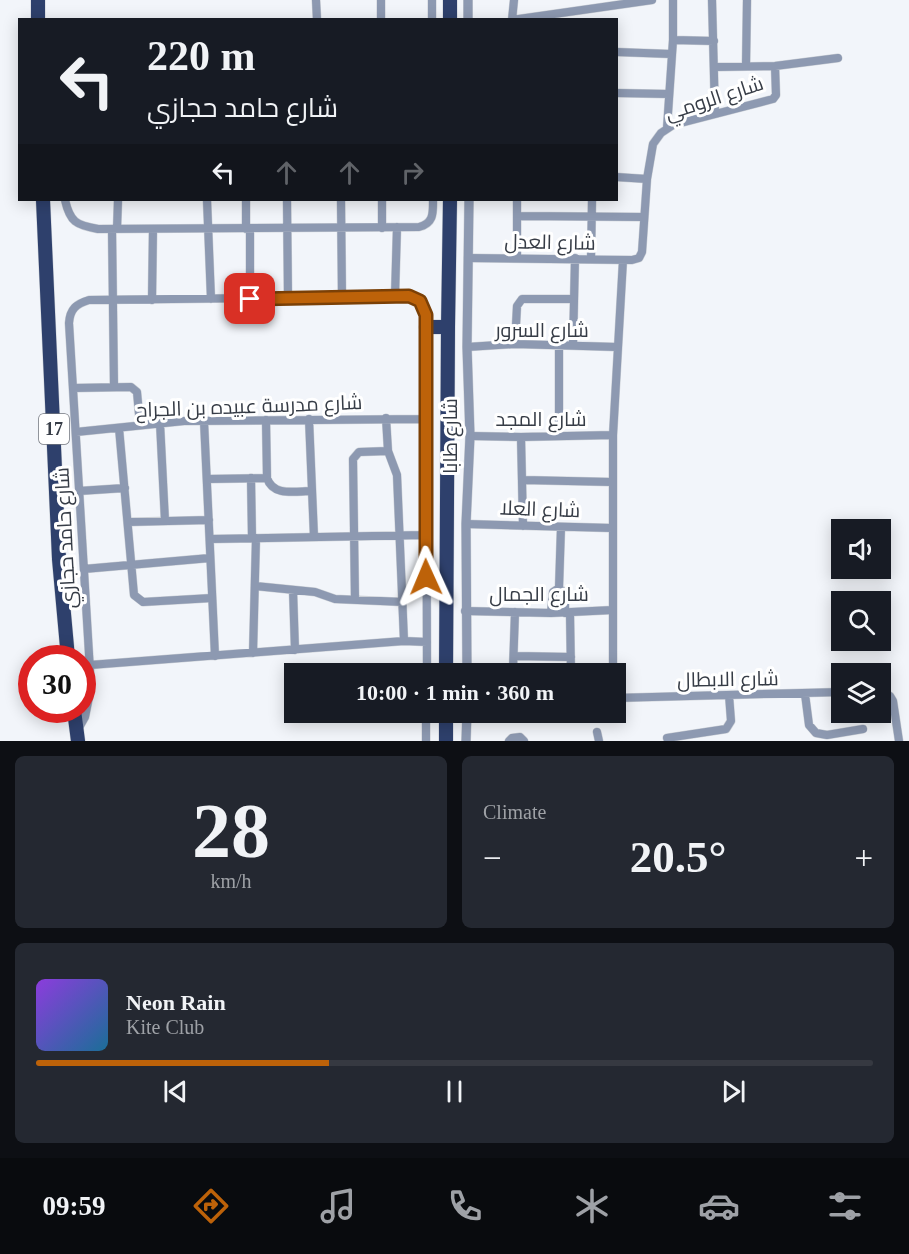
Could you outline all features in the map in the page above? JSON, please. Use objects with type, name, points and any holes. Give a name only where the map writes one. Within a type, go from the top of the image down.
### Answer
[{"type":"highway","points":[[38,0],[38,18]]},
{"type":"highway","points":[[450,0],[450,18]]},
{"type":"highway","name":"17","points":[[43,201],[59,559],[67,645]]},
{"type":"highway","points":[[446,663],[450,201]]},
{"type":"highway","points":[[426,327],[448,327]]},
{"type":"highway","points":[[446,723],[446,741]]},
{"type":"street","points":[[316,0],[317,18]]},
{"type":"street","points":[[381,0],[381,18]]},
{"type":"street","points":[[432,0],[432,18]]},
{"type":"street","points":[[468,0],[468,18]]},
{"type":"street","points":[[512,18],[514,0]]},
{"type":"street","points":[[536,18],[573,15],[592,4],[647,0]]},
{"type":"street","points":[[667,128],[673,40],[673,0]]},
{"type":"street","points":[[712,0],[716,114]]},
{"type":"street","points":[[746,66],[747,0]]},
{"type":"street","points":[[673,40],[714,41]]},
{"type":"street","points":[[618,52],[671,54]]},
{"type":"street","points":[[715,67],[775,66],[838,58]]},
{"type":"street","name":"شارع الرومي","points":[[628,260],[639,258],[642,252],[647,179],[653,144],[667,128],[773,99],[776,95],[775,66]]},
{"type":"street","points":[[618,93],[669,94]]},
{"type":"street","points":[[618,177],[647,179]]},
{"type":"street","points":[[65,201],[69,216],[78,224],[98,229],[419,227],[426,225],[432,218],[433,201]]},
{"type":"street","points":[[114,386],[113,300],[118,201]]},
{"type":"street","points":[[207,201],[211,299]]},
{"type":"street","points":[[246,201],[250,299]]},
{"type":"street","points":[[287,201],[288,298]]},
{"type":"street","points":[[341,201],[342,298]]},
{"type":"street","points":[[382,201],[382,228]]},
{"type":"street","name":"شارع طابا","points":[[467,663],[466,524],[470,436],[467,347],[469,201]]},
{"type":"street","points":[[517,201],[517,258]]},
{"type":"street","points":[[591,259],[592,201]]},
{"type":"street","points":[[517,216],[644,217]]},
{"type":"street","points":[[395,296],[397,227]]},
{"type":"street","points":[[152,300],[153,229]]},
{"type":"street","name":"شارع العدل","points":[[468,258],[628,260]]},
{"type":"street","points":[[573,345],[575,258]]},
{"type":"street","points":[[613,663],[613,435],[617,348],[628,260]]},
{"type":"street","name":"شارع حامد حجازي","points":[[89,645],[73,388],[70,315],[74,308],[89,300],[409,296],[420,301],[424,307],[426,327],[427,663]]},
{"type":"street","points":[[515,344],[517,306],[522,299],[574,299]]},
{"type":"street","name":"شارع السرور","points":[[467,347],[515,344],[617,348]]},
{"type":"street","points":[[559,345],[559,435]]},
{"type":"street","points":[[73,388],[127,385],[137,392],[140,426]]},
{"type":"street","points":[[386,418],[388,451],[397,476],[404,641]]},
{"type":"street","name":"شارع مدرسة عبيده بن الجراح","points":[[76,432],[204,421],[425,418]]},
{"type":"street","points":[[309,419],[314,537]]},
{"type":"street","points":[[266,420],[267,478],[271,486],[278,491],[312,491]]},
{"type":"street","points":[[204,421],[215,656]]},
{"type":"street","points":[[160,423],[165,521]]},
{"type":"street","points":[[119,428],[134,596],[139,601],[212,598]]},
{"type":"street","name":"شارع المجد","points":[[470,436],[613,435]]},
{"type":"street","points":[[521,437],[523,525]]},
{"type":"street","points":[[355,600],[353,459],[359,452],[388,451]]},
{"type":"street","points":[[207,478],[267,478]]},
{"type":"street","points":[[251,478],[255,586],[253,653]]},
{"type":"street","points":[[523,480],[612,482]]},
{"type":"street","points":[[79,491],[124,488]]},
{"type":"street","points":[[128,522],[208,520]]},
{"type":"street","name":"شارع العلا","points":[[466,524],[612,528]]},
{"type":"street","points":[[559,588],[561,527]]},
{"type":"street","points":[[210,539],[425,535]]},
{"type":"street","points":[[84,569],[210,558]]},
{"type":"street","points":[[255,586],[315,592],[335,599],[403,602]]},
{"type":"street","points":[[559,588],[565,592],[571,663]]},
{"type":"street","points":[[551,613],[553,592],[559,588]]},
{"type":"street","points":[[293,590],[295,650]]},
{"type":"street","name":"شارع الجمال","points":[[465,610],[551,613],[613,610]]},
{"type":"street","points":[[513,663],[515,612]]},
{"type":"street","points":[[96,665],[404,641],[427,642]]},
{"type":"street","points":[[514,656],[571,657]]},
{"type":"street","name":"شارع الابطال","points":[[626,698],[831,693]]},
{"type":"street","points":[[804,694],[809,725],[816,733],[826,735],[863,729]]},
{"type":"street","points":[[667,738],[726,729],[731,721],[729,696]]},
{"type":"street","points":[[891,698],[899,741]]},
{"type":"street","name":"شارع حامد حجازي","points":[[77,737],[83,723]]},
{"type":"street","points":[[426,723],[426,741]]},
{"type":"street","points":[[466,741],[467,723]]},
{"type":"street","points":[[597,732],[599,741]]},
{"type":"street","points":[[509,741],[520,736],[524,741]]},
{"type":"route","points":[[250,299],[409,296],[420,301],[424,307],[426,315],[424,352],[426,577]]}]
